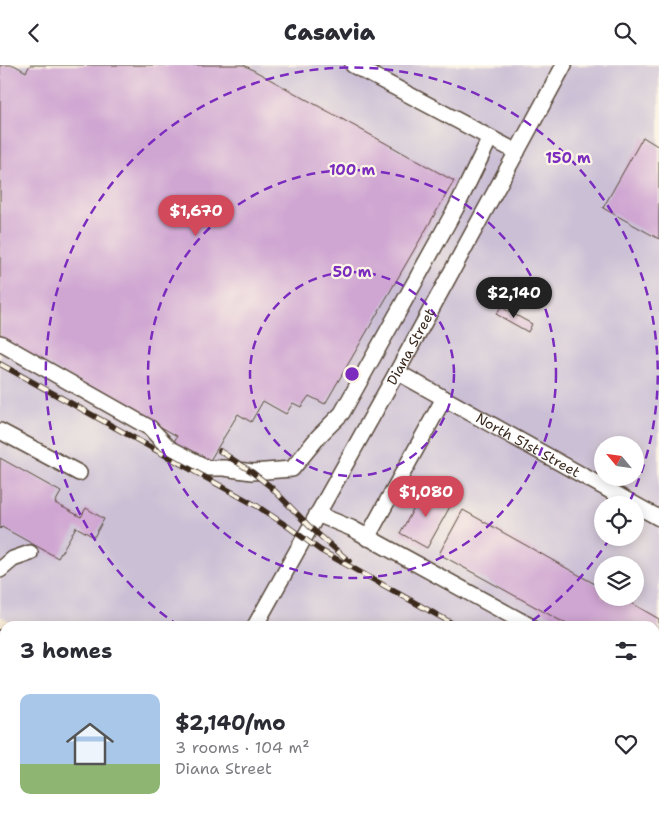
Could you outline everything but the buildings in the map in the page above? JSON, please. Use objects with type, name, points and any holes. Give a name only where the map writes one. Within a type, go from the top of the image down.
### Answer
[{"type":"street","points":[[353,65],[517,152]]},
{"type":"street","name":"Diana Street","points":[[258,621],[397,372],[564,65]]},
{"type":"street","points":[[0,343],[150,428],[168,448],[207,468],[224,468],[252,472],[292,469],[318,436],[342,413],[456,208],[490,138]]},
{"type":"street","name":"North 51st Street","points":[[397,372],[659,518]]},
{"type":"street","points":[[367,538],[444,398]]},
{"type":"street","points":[[0,431],[78,473]]},
{"type":"street","points":[[317,514],[350,528],[521,621]]},
{"type":"street","points":[[0,570],[13,559],[30,553]]},
{"type":"shaded area","points":[[0,65],[659,65],[659,621],[10,621],[0,616]]},
{"type":"railway","points":[[0,364],[257,506],[320,550],[448,621]]},
{"type":"railway","points":[[220,451],[271,487],[310,527],[349,561]]}]
